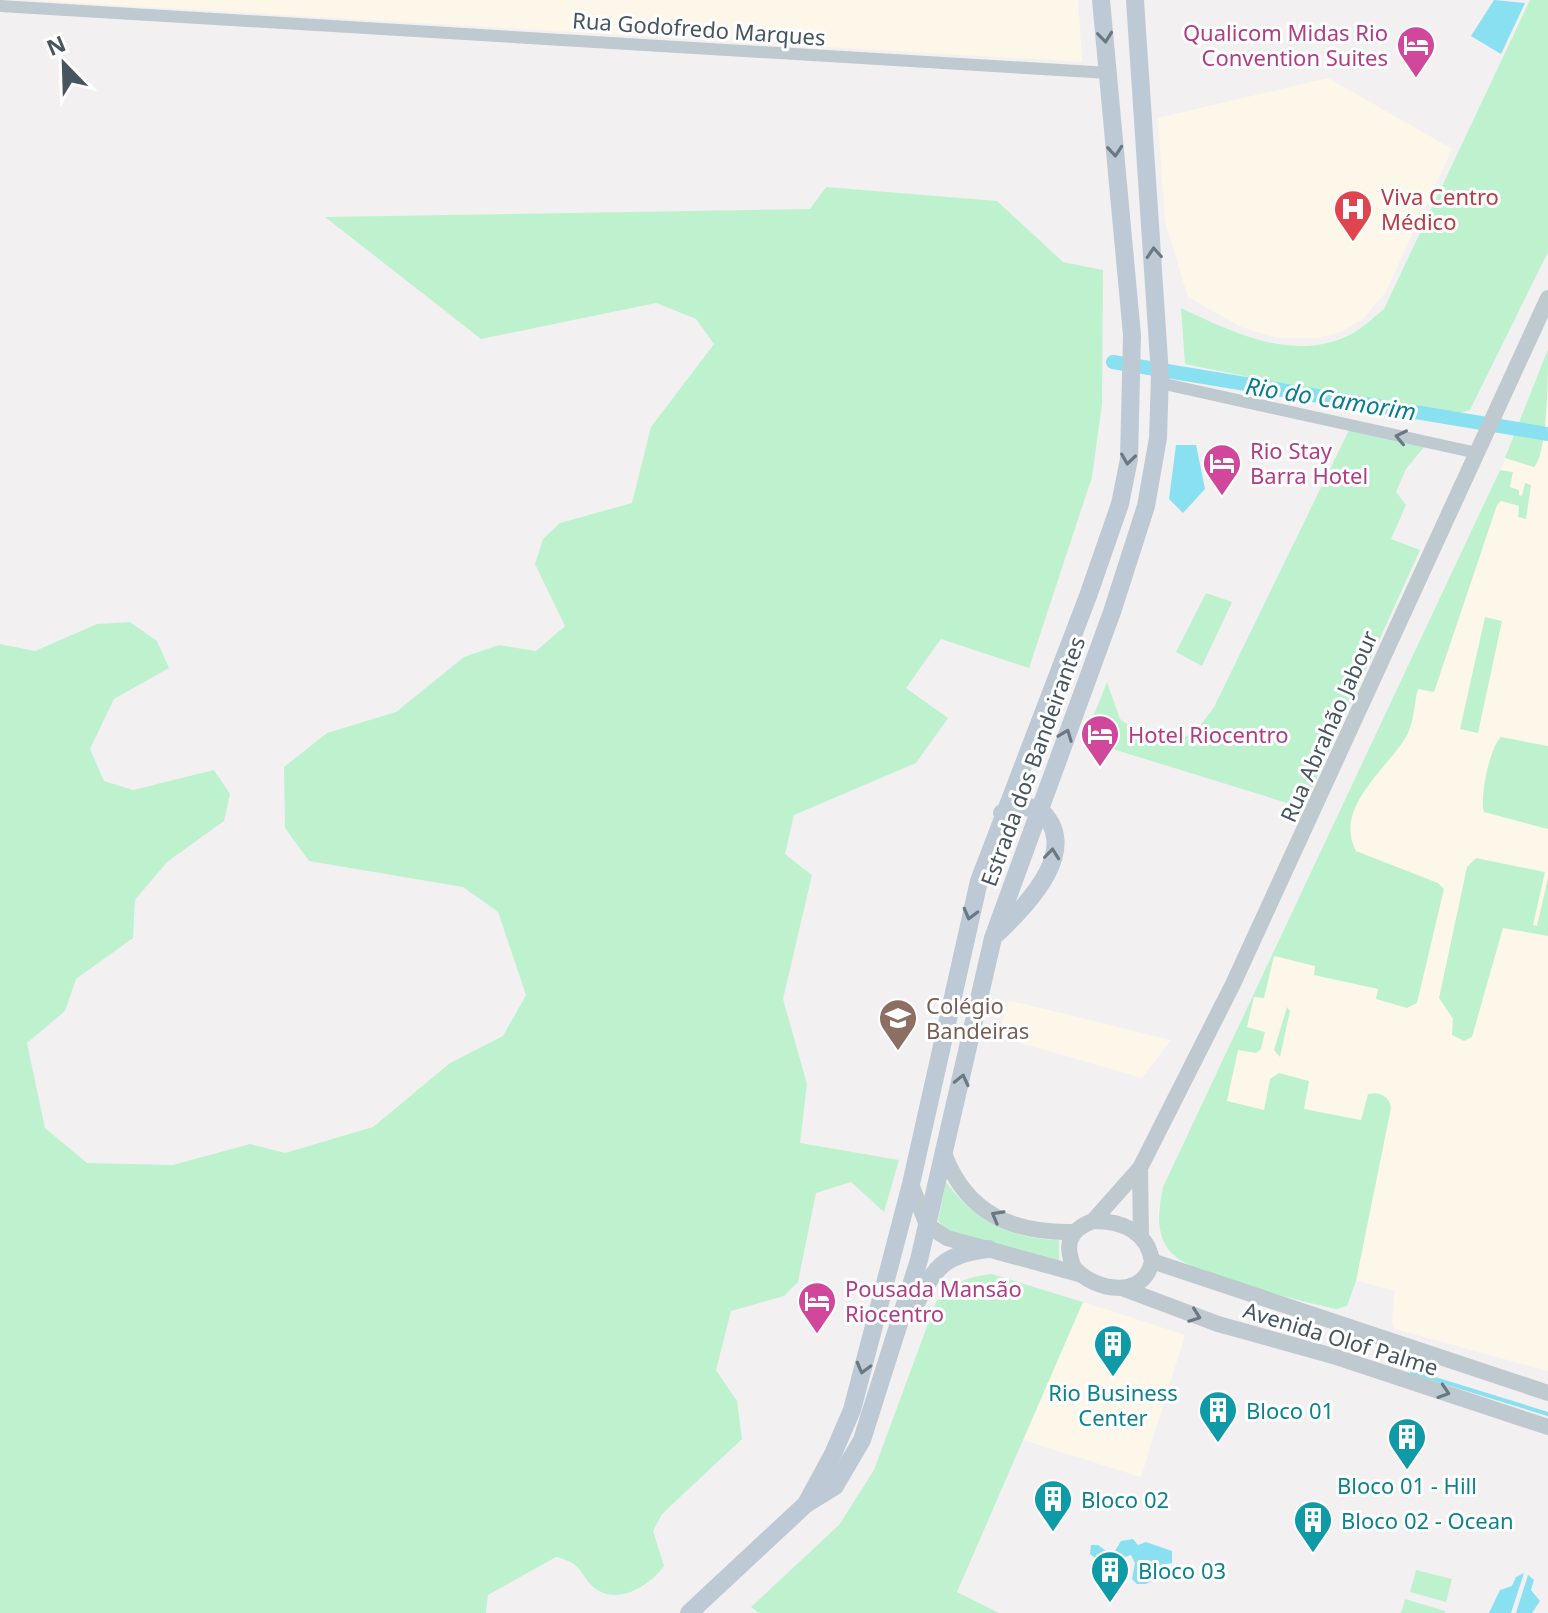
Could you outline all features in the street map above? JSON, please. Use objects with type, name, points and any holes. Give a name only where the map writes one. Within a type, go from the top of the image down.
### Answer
[{"type":"main road","name":"Estrada dos Bandeirantes","points":[[806,1504],[852,1410],[911,1184],[966,928],[1002,813],[1021,776],[1120,504],[1129,459],[1132,335],[1101,0]]},
{"type":"main road","name":"Estrada dos Bandeirantes","points":[[689,1613],[806,1504],[835,1486],[862,1440],[895,1342],[927,1225],[993,938],[1112,612],[1146,506],[1158,438],[1160,379],[1135,0]]},
{"type":"main road","points":[[993,938],[1027,904],[1053,863],[1053,832],[1046,815],[1038,808],[1020,807],[1002,813]]},
{"type":"main road","points":[[895,1342],[933,1272],[942,1263],[969,1251],[989,1249]]},
{"type":"street","name":"Rua Godofredo Marques","points":[[0,6],[1109,73]]},
{"type":"street","name":"Rua Abrahão Jabour","points":[[1093,1221],[1140,1168],[1240,970],[1548,298]]},
{"type":"street","points":[[1160,379],[1480,448]]},
{"type":"street","points":[[911,1184],[927,1225],[955,1242],[1079,1274],[1100,1285],[1122,1288],[1142,1281],[1152,1261],[1141,1236],[1122,1224],[1093,1221],[1072,1232],[1042,1231],[1013,1224],[971,1201],[956,1184],[945,1156]]},
{"type":"street","name":"Rua Abrahão Jabour","points":[[1140,1168],[1141,1236]]},
{"type":"street","points":[[1072,1232],[1068,1252],[1079,1274]]},
{"type":"street","name":"Avenida Olof Palme","points":[[1152,1261],[1548,1393]]},
{"type":"street","name":"Avenida Olof Palme","points":[[1122,1288],[1218,1324],[1333,1356],[1548,1427]]},
{"type":"shaded area","points":[[30,0],[1078,0],[1082,62]]},
{"type":"shaded area","points":[[1328,78],[1452,149],[1385,293],[1362,320],[1320,338],[1278,338],[1243,328],[1188,297],[1165,221],[1158,118]]},
{"type":"shaded area","points":[[1548,349],[1548,1371],[1395,1329],[1392,1322],[1395,1291],[1348,1278],[1174,1256],[1161,1235],[1158,1213],[1163,1187],[1503,464]]},
{"type":"shaded area","points":[[1009,1001],[1171,1040],[1142,1078],[997,1036]]},
{"type":"shaded area","points":[[1083,1302],[1185,1335],[1141,1477],[1023,1440]]},
{"type":"green space","points":[[1530,0],[1548,0],[1548,252],[1470,410],[1446,417],[1185,364],[1181,308],[1244,335],[1289,346],[1311,346],[1333,341],[1355,332],[1384,309]]},
{"type":"green space","points":[[826,187],[997,201],[1063,262],[1103,270],[1102,404],[1092,477],[1029,668],[941,639],[906,688],[948,718],[916,763],[794,815],[785,854],[812,875],[783,999],[807,1084],[800,1143],[899,1160],[884,1212],[851,1182],[816,1193],[798,1282],[784,1296],[731,1311],[716,1370],[737,1401],[742,1439],[662,1514],[653,1531],[664,1566],[636,1590],[617,1595],[599,1591],[573,1564],[556,1557],[488,1595],[486,1613],[0,1613],[0,644],[35,651],[97,624],[130,622],[157,641],[169,668],[114,699],[90,749],[104,781],[133,790],[214,770],[230,794],[224,821],[167,862],[135,900],[133,938],[76,979],[65,1011],[27,1043],[45,1128],[87,1163],[173,1165],[250,1144],[285,1153],[373,1127],[450,1063],[503,1036],[526,995],[498,912],[463,887],[309,861],[285,828],[284,767],[327,733],[396,712],[464,657],[499,645],[536,651],[565,626],[535,564],[543,539],[560,523],[632,503],[651,427],[714,344],[696,319],[656,303],[481,339],[325,217],[810,209]]},
{"type":"green space","points":[[1548,349],[1545,430],[1539,459],[1534,467],[1505,458]]},
{"type":"green space","points":[[1350,428],[1425,446],[1406,469],[1396,492],[1406,505],[1391,539],[1420,550],[1303,808],[1084,740],[1107,682],[1120,719],[1151,742],[1176,742],[1197,730],[1214,707]]},
{"type":"green space","points":[[1500,470],[1513,472],[1510,487],[1519,490],[1519,495],[1522,496],[1525,483],[1531,485],[1526,519],[1518,517],[1519,506],[1501,501],[1497,505],[1434,692],[1418,689],[1409,732],[1365,790],[1351,820],[1356,851],[1438,883],[1444,889],[1417,1003],[1407,1008],[1376,999],[1378,989],[1314,975],[1315,966],[1274,956],[1264,998],[1254,997],[1247,1027],[1265,1032],[1261,1049],[1256,1053],[1238,1050],[1227,1101],[1264,1110],[1270,1079],[1279,1073],[1309,1081],[1304,1109],[1361,1120],[1368,1094],[1380,1094],[1389,1100],[1391,1108],[1356,1281],[1347,1306],[1336,1309],[1228,1280],[1176,1257],[1164,1242],[1159,1225],[1163,1187]]},
{"type":"green space","points":[[1206,593],[1232,602],[1202,666],[1176,652]]},
{"type":"green space","points":[[1485,617],[1502,621],[1478,733],[1460,729]]},
{"type":"green space","points":[[1501,737],[1548,746],[1548,829],[1484,812],[1486,773]]},
{"type":"green space","points":[[1476,858],[1545,872],[1533,925],[1537,926],[1548,878],[1548,936],[1503,928],[1472,1037],[1464,1041],[1452,1035],[1453,1019],[1439,998],[1467,867]]},
{"type":"green space","points":[[1287,1007],[1290,1011],[1280,1057],[1274,1050]]},
{"type":"green space","points":[[946,1182],[969,1207],[995,1225],[1025,1236],[1059,1240],[1059,1262],[977,1242],[947,1229],[938,1221]]},
{"type":"green space","points":[[992,1274],[1083,1302],[957,1592],[999,1613],[759,1613],[751,1607],[839,1525],[874,1470],[936,1302],[961,1282]]},
{"type":"green space","points":[[1416,1570],[1452,1579],[1446,1602],[1410,1592]]},
{"type":"green space","points":[[1405,1599],[1445,1611],[1445,1613],[1401,1613]]},
{"type":"water","points":[[1494,0],[1525,3],[1501,54],[1471,36]]},
{"type":"water","points":[[1176,445],[1196,445],[1205,489],[1183,513],[1169,499]]},
{"type":"water","points":[[1133,1539],[1138,1545],[1146,1542],[1172,1551],[1172,1563],[1162,1565],[1157,1578],[1146,1584],[1137,1584],[1132,1579],[1135,1563],[1131,1555],[1122,1558],[1121,1567],[1113,1571],[1104,1556],[1095,1558],[1090,1554],[1091,1545],[1098,1545],[1109,1553],[1115,1551],[1121,1541]]},
{"type":"water","points":[[1524,1573],[1511,1613],[1489,1613],[1500,1590],[1512,1586],[1516,1577]]},
{"type":"water","points":[[1528,1575],[1534,1580],[1531,1590],[1540,1601],[1532,1613],[1516,1613]]},
{"type":"waterway","name":"Rio do Camorim","points":[[1113,362],[1548,434]]},
{"type":"waterway","points":[[1412,1372],[1548,1414]]},
{"type":"place","name":"Qualicom Midas Rio Convention Suites","points":[[1416,79]]},
{"type":"place","name":"Viva Centro Médico","points":[[1353,243]]},
{"type":"place","name":"Rio Stay Barra Hotel","points":[[1222,497]]},
{"type":"place","name":"Hotel Riocentro","points":[[1100,768]]},
{"type":"place","name":"Colégio Bandeiras","points":[[898,1052]]},
{"type":"place","name":"Pousada Mansão Riocentro","points":[[817,1335]]},
{"type":"place","name":"Rio Business Center","points":[[1113,1378]]},
{"type":"place","name":"Bloco 01","points":[[1218,1444]]},
{"type":"place","name":"Bloco 01 - Hill","points":[[1407,1471]]},
{"type":"place","name":"Bloco 02","points":[[1053,1533]]},
{"type":"place","name":"Bloco 02 - Ocean","points":[[1313,1554]]},
{"type":"place","name":"Bloco 03","points":[[1110,1604]]}]
